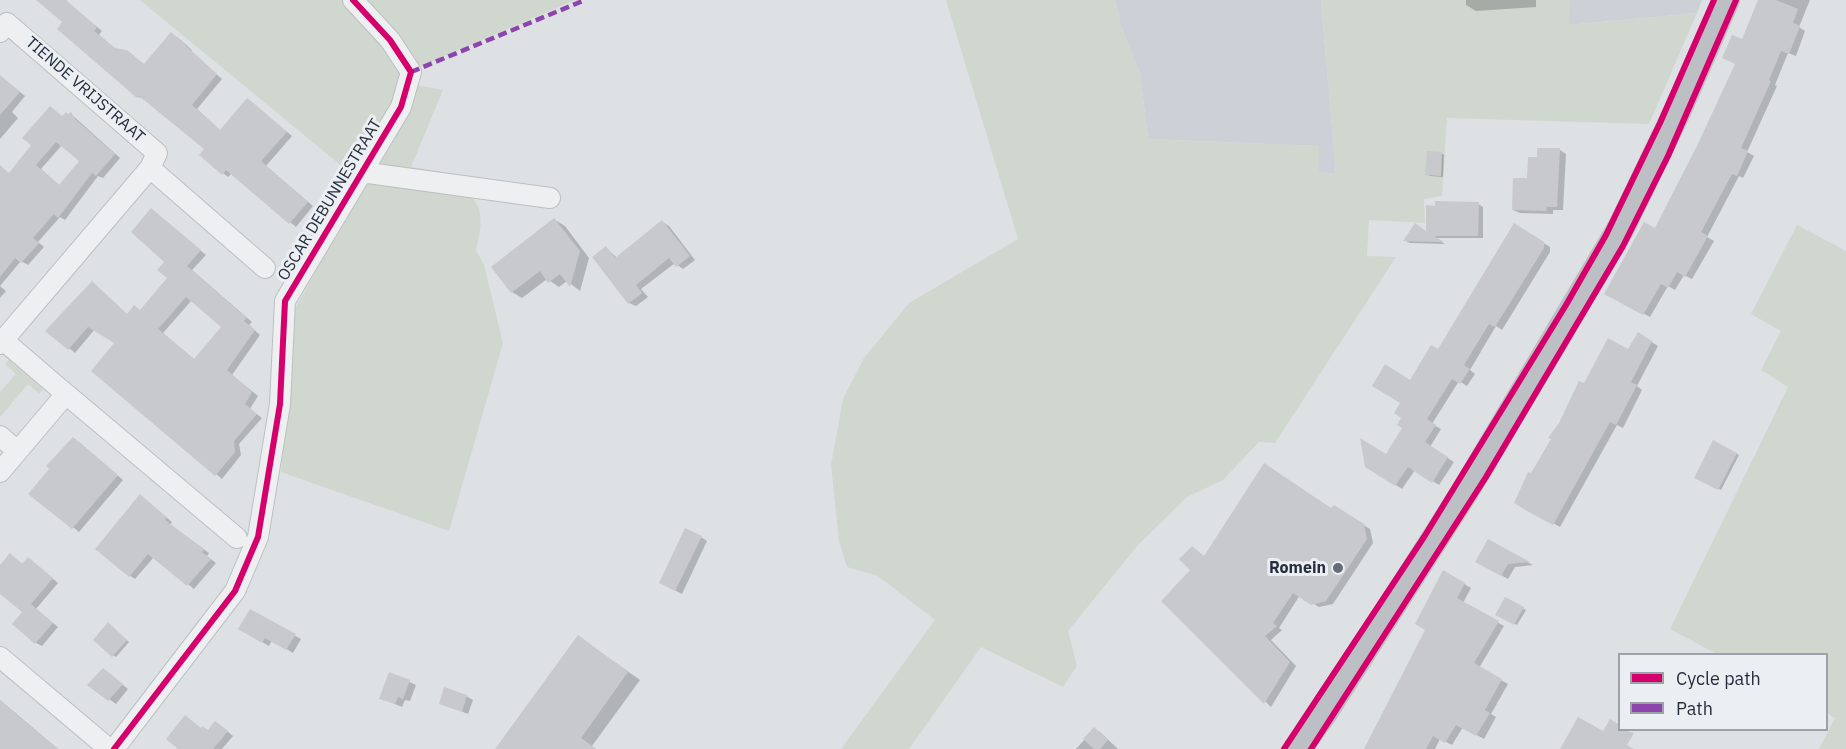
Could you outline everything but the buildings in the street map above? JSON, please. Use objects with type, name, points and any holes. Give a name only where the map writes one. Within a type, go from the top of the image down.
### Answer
[{"type":"main road","points":[[1297,749],[1323,714],[1464,493],[1621,228],[1677,112],[1726,0]]},
{"type":"street","name":"OSCAR DEBUNNESTRAAT","points":[[114,749],[235,591],[258,537],[280,404],[285,301],[401,107],[411,72],[390,40],[353,0]]},
{"type":"street","name":"TIENDE VRIJSTRAAT","points":[[0,32],[7,23],[158,153],[150,168]]},
{"type":"street","points":[[237,538],[2,342],[150,168],[265,268]]},
{"type":"street","name":"OSCAR DEBUNNESTRAAT","points":[[361,172],[550,198]]},
{"type":"street","points":[[0,472],[66,394]]},
{"type":"street","points":[[0,436],[17,451]]},
{"type":"street","points":[[0,657],[109,749]]},
{"type":"shaded area","points":[[140,0],[345,0],[378,33],[392,52],[401,72],[398,95],[382,124],[349,172]]},
{"type":"shaded area","points":[[364,0],[575,0],[419,67],[410,50]]},
{"type":"shaded area","points":[[946,0],[1115,0],[1121,26],[1140,74],[1148,139],[1319,146],[1319,172],[1336,174],[1321,0],[1570,0],[1569,25],[1697,13],[1649,124],[1447,118],[1442,196],[1424,199],[1425,223],[1369,220],[1367,256],[1396,257],[1275,443],[1259,442],[1223,480],[1187,497],[1138,545],[1068,631],[1077,666],[1063,687],[981,647],[909,749],[841,749],[935,620],[878,576],[847,567],[839,541],[831,465],[843,399],[864,358],[909,303],[1018,239]]},
{"type":"shaded area","points":[[1115,0],[1321,0],[1336,174],[1319,172],[1319,146],[1148,139],[1140,74],[1121,26]]},
{"type":"shaded area","points":[[1570,0],[1702,0],[1697,13],[1568,25]]},
{"type":"shaded area","points":[[417,85],[443,90],[411,167],[444,172],[447,180],[468,193],[474,200],[481,226],[476,250],[484,265],[503,343],[449,531],[281,472],[294,311]]},
{"type":"shaded area","points":[[1797,225],[1846,251],[1846,749],[1819,749],[1835,718],[1828,714],[1828,653],[1715,653],[1670,629],[1788,387],[1761,370],[1781,331],[1751,314]]},
{"type":"shaded area","points":[[9,360],[43,389],[39,394],[28,384],[0,417],[0,392],[16,374],[5,364]]},
{"type":"marked path","points":[[411,72],[585,0]]},
{"type":"cycle path","points":[[114,749],[235,591],[258,537],[280,404],[285,301],[401,107],[411,72],[390,40],[353,0]]},
{"type":"cycle path","points":[[1284,749],[1424,537],[1566,305],[1606,235],[1660,123],[1714,0]]},
{"type":"cycle path","points":[[1311,749],[1486,477],[1623,246],[1668,156],[1736,0]]},
{"type":"place","name":"Romein","points":[[1338,568]]}]
